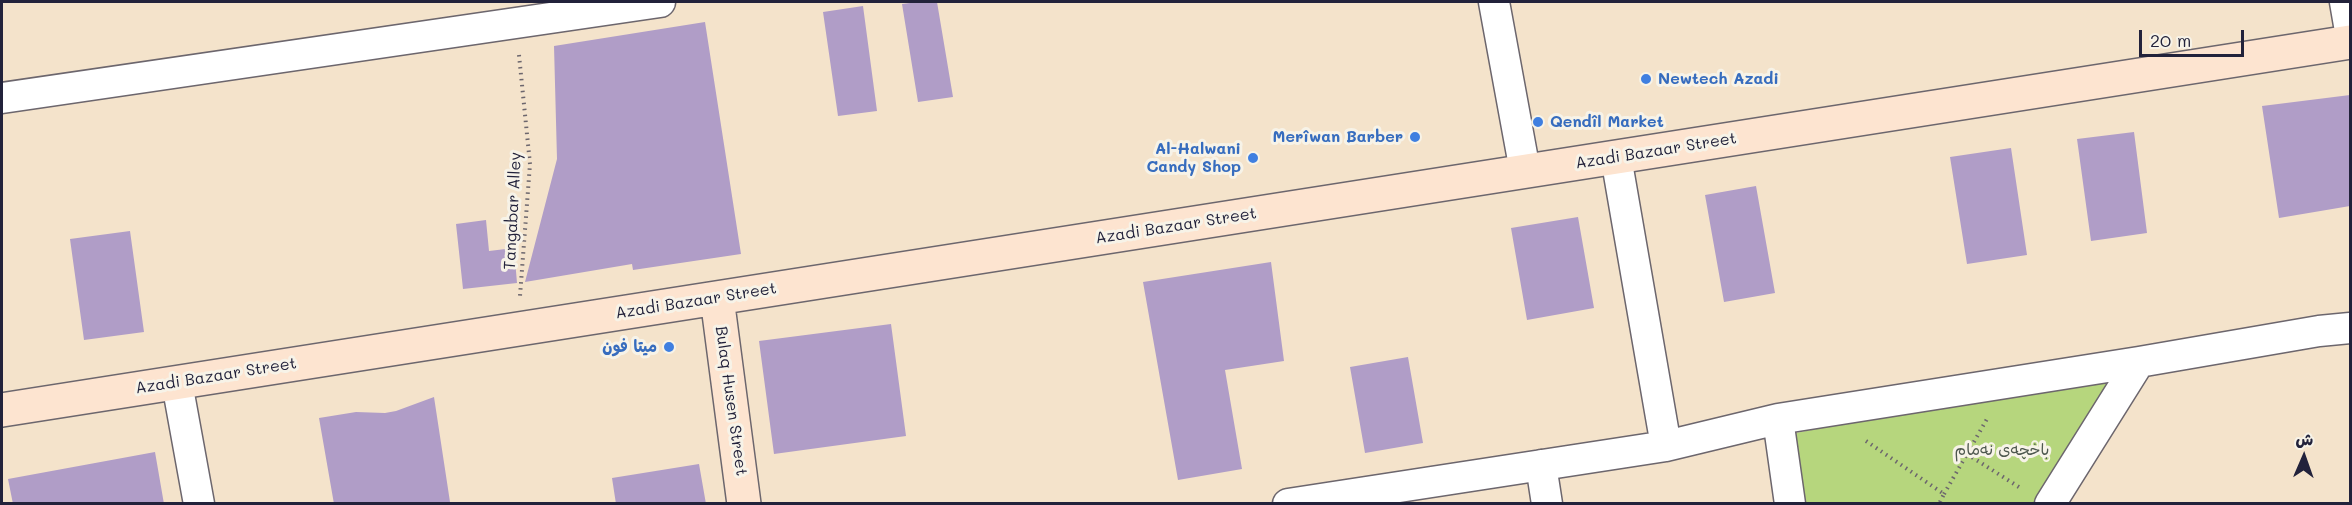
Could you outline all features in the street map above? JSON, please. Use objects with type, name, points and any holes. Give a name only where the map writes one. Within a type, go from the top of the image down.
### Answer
[{"type":"street","points":[[2,98],[514,11],[660,2]]},
{"type":"street","points":[[1494,2],[1525,171]]},
{"type":"street","points":[[2345,2],[2350,31]]},
{"type":"street","name":"Azadi Bazaar Street","points":[[2,410],[2350,42]]},
{"type":"street","points":[[1616,157],[1666,446]]},
{"type":"street","name":"Bulaq Husen Street","points":[[717,298],[744,504]]},
{"type":"street","points":[[1288,504],[1666,446],[1778,419],[2319,331],[2350,328]]},
{"type":"street","points":[[2039,498],[2139,362]]},
{"type":"street","points":[[177,382],[199,504]]},
{"type":"street","points":[[1778,419],[1790,504]]},
{"type":"street","points":[[1541,465],[1546,504]]},
{"type":"path","name":"Tangabar Alley","points":[[514,11],[530,164],[516,329]]},
{"type":"path","points":[[1939,504],[1992,409]]},
{"type":"path","points":[[1866,441],[1944,494]]},
{"type":"path","points":[[1967,454],[2039,498]]},
{"type":"green space","name":"باخچەی نەمام","points":[[2115,379],[2034,503],[1804,503],[1796,433],[1934,406]]},
{"type":"building","points":[[937,2],[953,97],[918,102],[902,4]]},
{"type":"building","points":[[863,6],[877,111],[838,116],[823,12]]},
{"type":"building","points":[[705,22],[741,254],[633,270],[632,264],[525,282],[557,159],[554,46]]},
{"type":"building","points":[[2350,95],[2350,206],[2279,218],[2262,106]]},
{"type":"building","points":[[2134,132],[2147,233],[2091,241],[2077,139]]},
{"type":"building","points":[[2011,148],[2027,255],[1967,264],[1950,157]]},
{"type":"building","points":[[1756,186],[1775,293],[1724,302],[1705,195]]},
{"type":"building","points":[[1578,217],[1594,308],[1527,320],[1511,228]]},
{"type":"building","points":[[486,220],[489,251],[514,248],[517,283],[463,289],[456,224]]},
{"type":"building","points":[[130,231],[144,332],[84,340],[70,239]]},
{"type":"building","points":[[1271,262],[1284,361],[1225,370],[1242,469],[1178,480],[1143,282]]},
{"type":"building","points":[[891,324],[906,436],[774,454],[759,341]]},
{"type":"building","points":[[1408,357],[1423,443],[1365,453],[1350,367]]},
{"type":"building","points":[[434,397],[450,502],[334,504],[319,418],[356,412],[396,411]]},
{"type":"building","points":[[155,452],[164,504],[13,504],[8,479]]},
{"type":"building","points":[[699,464],[706,504],[616,504],[612,478]]},
{"type":"place","name":"Newtech Azadi","points":[[1646,79]]},
{"type":"place","name":"Qendîl Market","points":[[1538,122]]},
{"type":"place","name":"Merîwan Barber","points":[[1415,137]]},
{"type":"place","name":"Al-Halwani Candy Shop","points":[[1253,158]]},
{"type":"place","name":"ميتا فون","points":[[669,347]]}]
